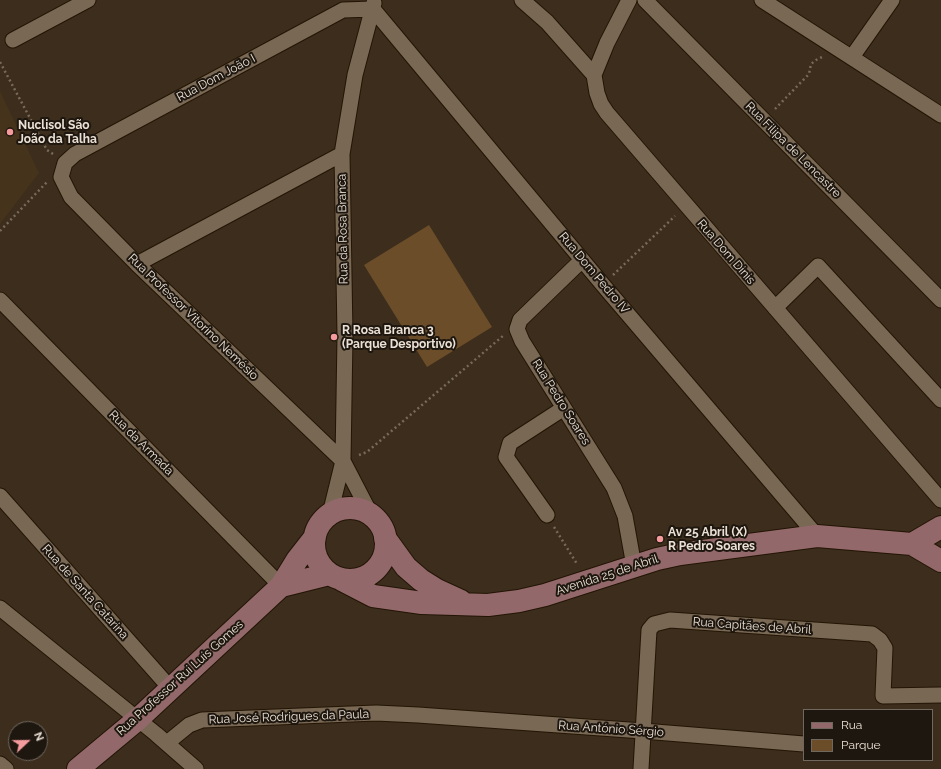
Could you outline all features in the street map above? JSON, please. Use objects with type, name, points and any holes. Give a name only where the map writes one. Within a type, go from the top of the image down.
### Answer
[{"type":"street","points":[[13,40],[88,0]]},
{"type":"street","points":[[522,0],[547,22],[594,75],[607,43],[629,0]]},
{"type":"street","name":"Rua Filipa de Lencastre","points":[[645,0],[941,300]]},
{"type":"street","points":[[762,0],[941,115]]},
{"type":"street","points":[[852,57],[892,0]]},
{"type":"street","name":"Rua da Rosa Branca","points":[[330,514],[343,461],[345,336],[342,154],[355,75],[374,5]]},
{"type":"street","name":"Rua Dom João I","points":[[65,163],[76,154],[343,10],[374,5]]},
{"type":"street","name":"Rua Dom Pedro IV","points":[[374,5],[582,260],[817,536]]},
{"type":"street","name":"Rua Dom Dinis","points":[[594,75],[596,93],[604,109],[686,206],[941,500]]},
{"type":"street","points":[[138,264],[342,154]]},
{"type":"street","name":"Rua Professor Vitorino Nemésio","points":[[65,163],[62,177],[71,197],[138,264],[343,461]]},
{"type":"street","points":[[520,320],[582,260]]},
{"type":"street","points":[[774,308],[818,266],[941,400]]},
{"type":"street","name":"Rua da Armada","points":[[0,300],[281,586]]},
{"type":"street","name":"Rua Pedro Soares","points":[[520,320],[517,329],[522,340],[614,488],[625,516],[634,566]]},
{"type":"street","points":[[547,515],[506,457],[510,443],[564,408]]},
{"type":"street","name":"Rua da Rosa Branca","points":[[343,461],[371,515]]},
{"type":"street","name":"Rua de Santa Catarina","points":[[0,496],[171,689]]},
{"type":"street","points":[[351,509],[361,510],[371,515],[382,529],[385,538],[385,550],[382,561],[375,570],[365,577],[354,580],[336,577],[322,567],[316,557],[314,547],[315,537],[321,524],[330,514],[340,510],[351,509]]},
{"type":"street","points":[[912,544],[941,527]]},
{"type":"street","name":"Avenida 25 de Abril","points":[[336,577],[373,596],[422,603],[488,605],[519,601],[545,595],[634,566],[680,554],[817,536],[912,544],[941,560]]},
{"type":"street","name":"Rua Professor Rui Luís Gomes","points":[[78,769],[138,719],[281,586],[297,560],[315,537]]},
{"type":"street","name":"Avenida 25 de Abril","points":[[385,538],[406,567],[421,580],[437,590],[470,604]]},
{"type":"street","name":"Rua Professor Rui Luís Gomes","points":[[281,586],[336,577]]},
{"type":"street","points":[[0,608],[138,719],[196,769]]},
{"type":"street","name":"Rua Capitães de Abril","points":[[641,769],[650,630],[654,624],[670,620],[872,634],[880,640],[885,648],[883,703],[941,694]]},
{"type":"street","name":"Rua José Rodrigues da Paula","points":[[167,743],[190,725],[202,720],[376,713],[418,715]]},
{"type":"street","name":"Rua António Sérgio","points":[[418,715],[803,744]]},
{"type":"street","points":[[0,764],[6,769]]},
{"type":"path","points":[[764,120],[809,74],[811,64],[826,55],[835,46]]},
{"type":"path","points":[[0,62],[47,150],[65,163],[0,230]]},
{"type":"path","points":[[603,285],[686,206]]},
{"type":"path","points":[[343,461],[367,452],[520,320]]},
{"type":"path","points":[[547,515],[588,581]]},
{"type":"shaded area","name":"Nuclisol São João da Talha","points":[[0,91],[39,173],[0,224]]},
{"type":"green space","points":[[429,225],[492,327],[427,367],[364,265]]},
{"type":"place","name":"Nuclisol São João da Talha","points":[[10,132]]},
{"type":"place","name":"R Rosa Branca 3 (Parque Desportivo)","points":[[334,337]]},
{"type":"place","name":"Av 25 Abril (X) R Pedro Soares","points":[[660,539]]}]
